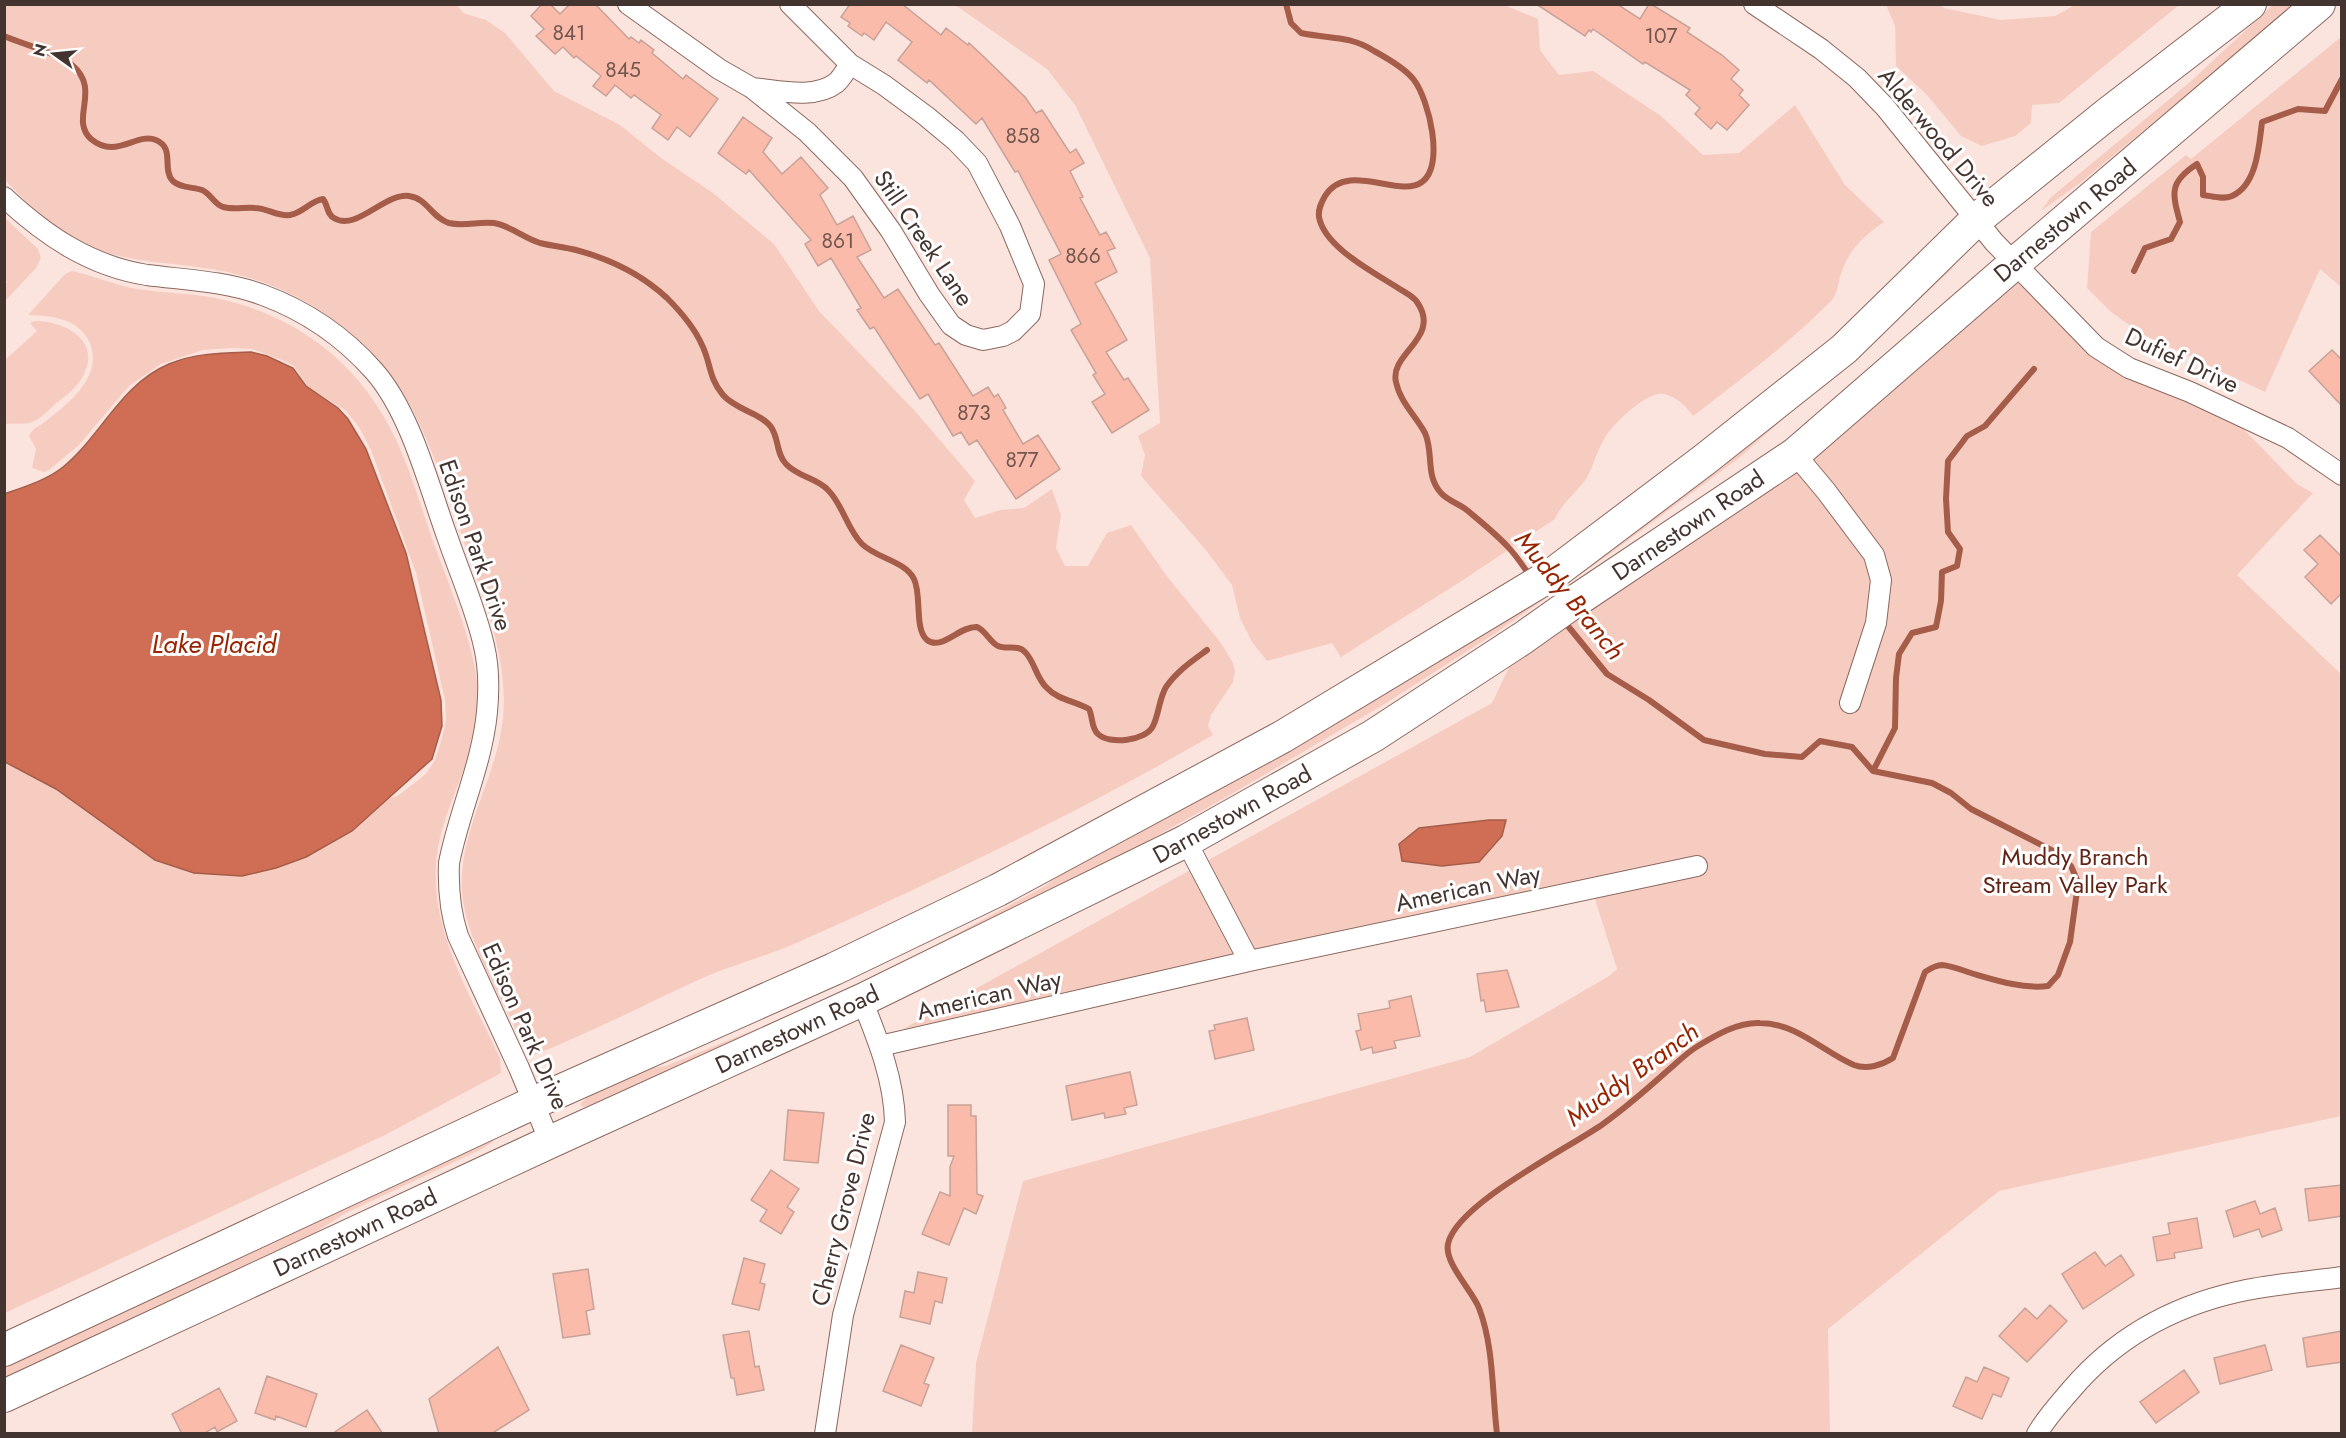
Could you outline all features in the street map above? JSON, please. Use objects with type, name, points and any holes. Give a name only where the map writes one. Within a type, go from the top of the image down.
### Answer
[{"type":"main road","name":"Darnestown Road","points":[[4,1396],[550,1142],[862,1000],[1186,841],[1373,736],[1541,626],[1570,604],[1795,454],[1995,242],[2106,115],[2250,4]]},
{"type":"main road","name":"Darnestown Road","points":[[4,1350],[533,1103],[834,969],[998,890],[1282,737],[1554,573],[1704,460],[1844,349],[1995,242],[2319,4]]},
{"type":"street","name":"Still Creek Lane","points":[[628,4],[718,69],[752,88],[807,132],[853,178],[891,231],[951,326],[966,335],[983,340],[1003,336],[1013,331],[1030,315],[1034,284],[1014,235],[976,163],[956,141],[926,116],[884,85],[850,64],[790,4]]},
{"type":"street","name":"Alderwood Drive","points":[[1754,4],[1821,49],[1857,78],[1885,107],[1995,242]]},
{"type":"street","points":[[752,88],[804,93],[822,91],[837,83],[850,64]]},
{"type":"street","name":"Edison Park Drive","points":[[4,197],[40,228],[90,260],[146,275],[230,285],[262,294],[295,308],[322,324],[353,350],[375,372],[394,398],[409,430],[473,611],[487,664],[487,712],[482,741],[449,863],[448,883],[452,919],[550,1142]]},
{"type":"street","name":"Dufief Drive","points":[[1995,242],[2096,347],[2129,368],[2190,392],[2288,438],[2342,475]]},
{"type":"street","points":[[1795,454],[1874,555],[1881,580],[1876,623],[1850,703]]},
{"type":"street","points":[[1186,841],[1250,961]]},
{"type":"street","name":"American Way","points":[[880,1046],[1250,961],[1697,866]]},
{"type":"street","name":"Cherry Grove Drive","points":[[825,1434],[843,1315],[895,1122],[894,1098],[880,1046],[862,1000]]},
{"type":"street","points":[[2037,1434],[2044,1422],[2079,1380],[2108,1352],[2142,1327],[2178,1311],[2237,1292],[2342,1276]]},
{"type":"green space","points":[[5,5],[457,5],[463,13],[486,20],[505,33],[554,91],[620,125],[661,158],[713,193],[774,244],[819,311],[915,411],[975,481],[964,500],[975,518],[1000,510],[1024,508],[1052,489],[1061,515],[1056,548],[1065,566],[1088,566],[1107,533],[1131,525],[1166,575],[1221,643],[1233,663],[1235,671],[1233,682],[1211,715],[1208,726],[1213,735],[1062,817],[908,892],[791,945],[705,977],[531,1056],[477,949],[470,930],[462,892],[462,869],[466,848],[494,762],[503,718],[504,694],[498,648],[485,601],[444,486],[412,409],[390,375],[364,345],[331,318],[295,296],[236,274],[200,267],[137,260],[106,253],[67,234],[24,199],[5,180]]},
{"type":"green space","points":[[955,5],[1504,5],[1538,19],[1540,50],[1559,75],[1593,71],[1661,116],[1703,155],[1739,153],[1795,105],[1845,185],[1884,222],[1870,232],[1853,250],[1844,265],[1837,291],[1832,300],[1782,346],[1693,416],[1681,402],[1673,397],[1657,394],[1649,397],[1623,416],[1603,441],[1586,479],[1561,508],[1555,519],[1341,657],[1332,643],[1267,661],[1252,642],[1240,618],[1232,585],[1205,549],[1141,476],[1145,455],[1138,436],[1160,423],[1150,258],[1075,105],[1047,69]]},
{"type":"green space","points":[[1886,5],[1941,5],[1944,8],[2001,20],[2055,16],[2075,5],[2179,5],[2059,103],[2032,105],[2031,123],[2015,136],[1982,146],[1961,136],[1927,95],[1896,66],[1895,26]]},
{"type":"green space","points":[[2273,5],[2296,5],[2080,183],[2041,211],[2050,198],[2190,82]]},
{"type":"green space","points":[[2341,37],[2341,287],[2320,269],[2265,392],[2142,334],[2111,312],[2087,288],[2091,232],[2186,155],[2191,159]]},
{"type":"green space","points":[[5,218],[38,249],[41,258],[36,268],[4,300],[7,282],[4,278]]},
{"type":"green space","name":"Muddy Branch Stream Valley Park","points":[[2015,263],[2129,368],[2219,404],[2297,484],[2313,493],[2237,575],[2341,674],[2341,1116],[1999,1191],[1828,1329],[1830,1433],[972,1433],[976,1363],[1023,1181],[1470,1057],[1609,976],[1617,969],[1589,880],[903,1029],[1492,703],[1523,638],[1795,454]]},
{"type":"green space","points":[[1954,267],[1919,300],[1831,371],[1792,411],[1739,458],[1607,556],[1494,634],[1383,705],[1223,799],[1124,854],[899,965],[1045,886],[1073,865],[1416,663],[1940,274]]},
{"type":"green space","points":[[72,271],[137,289],[215,298],[266,314],[290,325],[313,339],[352,374],[369,394],[392,431],[411,476],[461,617],[477,680],[477,716],[471,749],[443,827],[437,858],[436,888],[449,947],[500,1058],[501,1073],[385,1135],[5,1313],[4,762],[56,789],[77,803],[242,876],[276,868],[306,857],[351,831],[390,798],[399,795],[426,774],[435,760],[446,720],[445,700],[416,573],[371,450],[359,427],[345,410],[309,388],[294,366],[252,349],[231,348],[203,350],[161,364],[129,386],[79,445],[49,470],[44,472],[32,468],[36,449],[30,434],[74,397],[88,377],[92,365],[93,353],[89,341],[78,327],[55,318],[28,315],[65,274]]},
{"type":"green space","points":[[35,321],[59,325],[78,336],[85,344],[88,354],[87,365],[76,387],[41,417],[29,423],[5,424],[5,360],[37,331],[30,323]]},
{"type":"green space","points":[[758,1028],[758,1031],[611,1100],[583,1107],[580,1104],[597,1089],[638,1070],[666,1066]]},
{"type":"green space","points":[[490,1139],[494,1141],[482,1149],[344,1214],[301,1242],[5,1383],[4,1364]]},
{"type":"water","name":"Lake Placid","points":[[251,352],[267,356],[293,368],[306,386],[338,408],[348,419],[366,449],[406,553],[441,700],[442,726],[432,759],[352,831],[306,857],[276,868],[242,876],[194,873],[155,860],[56,789],[5,762],[4,494],[57,472],[89,441],[124,397],[152,373],[169,364],[189,358],[209,354]]},
{"type":"water","points":[[1506,820],[1502,836],[1479,862],[1442,866],[1402,861],[1399,844],[1419,828]]},
{"type":"building","points":[[542,4],[550,4],[560,14],[570,4],[595,4],[629,39],[631,37],[639,43],[641,40],[654,50],[652,53],[683,79],[686,75],[718,99],[690,137],[677,127],[668,140],[652,128],[661,115],[634,95],[631,98],[615,85],[606,96],[593,86],[601,76],[576,56],[574,58],[563,47],[555,54],[536,36],[544,29],[531,16]]},
{"type":"building","points":[[850,4],[902,4],[941,35],[946,28],[968,45],[969,43],[984,57],[1025,97],[1036,113],[1042,110],[1070,153],[1076,149],[1084,163],[1070,171],[1083,197],[1080,198],[1100,235],[1106,232],[1115,248],[1107,251],[1117,272],[1095,283],[1127,340],[1106,352],[1124,380],[1128,378],[1149,410],[1112,433],[1092,402],[1105,394],[1093,375],[1096,373],[1071,330],[1081,324],[1049,260],[1061,254],[1018,171],[1015,172],[982,118],[976,124],[929,80],[927,83],[898,60],[912,42],[886,22],[874,40],[864,33],[862,36],[848,26],[850,23],[841,17]]},
{"type":"building","points":[[1536,4],[1617,4],[1640,19],[1651,4],[1690,28],[1687,32],[1722,55],[1739,70],[1731,79],[1743,90],[1739,95],[1749,105],[1727,130],[1717,122],[1711,129],[1695,114],[1700,108],[1686,95],[1690,90],[1645,62],[1643,64],[1593,29],[1591,32],[1589,30],[1585,36]]},
{"type":"building","points":[[743,117],[772,138],[763,152],[782,174],[801,157],[828,188],[820,195],[837,225],[853,216],[871,250],[857,257],[884,298],[898,289],[935,345],[939,343],[973,396],[988,387],[994,397],[998,394],[1006,408],[1003,410],[1023,444],[1038,435],[1060,469],[1016,499],[977,440],[969,445],[961,432],[953,436],[928,394],[920,399],[874,327],[870,329],[857,310],[861,308],[831,258],[818,266],[805,244],[811,240],[749,170],[746,174],[718,153]]},
{"type":"building","points":[[2332,350],[2342,360],[2342,406],[2309,371]]},
{"type":"building","points":[[2320,535],[2342,557],[2342,593],[2331,604],[2305,577],[2318,564],[2304,550]]},
{"type":"building","points":[[1507,970],[1519,1007],[1486,1012],[1484,1000],[1481,1001],[1477,974]]},
{"type":"building","points":[[1411,996],[1420,1036],[1394,1041],[1396,1048],[1373,1053],[1372,1047],[1361,1050],[1356,1031],[1361,1030],[1358,1014],[1390,1008],[1389,1001]]},
{"type":"building","points":[[1247,1018],[1254,1050],[1215,1059],[1209,1031],[1215,1030],[1214,1025]]},
{"type":"building","points":[[1130,1072],[1137,1105],[1124,1108],[1126,1114],[1105,1118],[1104,1113],[1072,1120],[1066,1086]]},
{"type":"building","points":[[948,1105],[971,1105],[971,1116],[976,1116],[977,1194],[983,1196],[976,1214],[964,1208],[949,1245],[922,1234],[940,1192],[950,1196],[950,1167],[954,1156],[948,1156]]},
{"type":"building","points":[[788,1110],[824,1113],[818,1163],[784,1160]]},
{"type":"building","points":[[771,1170],[799,1189],[787,1207],[794,1212],[781,1234],[760,1221],[767,1210],[751,1200]]},
{"type":"building","points":[[2342,1185],[2342,1216],[2309,1221],[2305,1189]]},
{"type":"building","points":[[2255,1201],[2260,1214],[2275,1208],[2282,1230],[2262,1237],[2259,1229],[2234,1237],[2226,1211]]},
{"type":"building","points":[[2197,1218],[2202,1248],[2174,1253],[2175,1258],[2157,1261],[2153,1237],[2170,1234],[2168,1223]]},
{"type":"building","points":[[2095,1252],[2105,1266],[2121,1255],[2134,1275],[2083,1309],[2062,1274]]},
{"type":"building","points":[[744,1258],[765,1264],[760,1283],[765,1284],[759,1310],[732,1304]]},
{"type":"building","points":[[588,1269],[594,1309],[586,1311],[590,1334],[563,1338],[553,1274]]},
{"type":"building","points":[[918,1272],[947,1278],[942,1303],[935,1301],[930,1324],[900,1317],[905,1291],[914,1293]]},
{"type":"building","points":[[2050,1305],[2067,1321],[2027,1362],[1999,1336],[2025,1308],[2037,1319]]},
{"type":"building","points":[[749,1331],[755,1367],[759,1366],[764,1390],[737,1395],[734,1378],[731,1378],[723,1335]]},
{"type":"building","points":[[2342,1331],[2342,1362],[2307,1367],[2303,1338]]},
{"type":"building","points":[[901,1345],[934,1358],[924,1383],[929,1385],[921,1406],[883,1391]]},
{"type":"building","points":[[2265,1345],[2272,1370],[2220,1384],[2214,1358]]},
{"type":"building","points":[[498,1347],[529,1410],[491,1434],[439,1434],[429,1399]]},
{"type":"building","points":[[1984,1367],[2009,1378],[2001,1397],[1993,1394],[1982,1419],[1953,1406],[1966,1377],[1977,1382]]},
{"type":"building","points":[[2184,1370],[2199,1392],[2156,1423],[2140,1402]]},
{"type":"building","points":[[267,1376],[317,1394],[306,1427],[276,1416],[275,1420],[255,1413]]},
{"type":"building","points":[[219,1388],[237,1421],[217,1432],[215,1427],[203,1434],[182,1434],[172,1414]]},
{"type":"building","points":[[367,1410],[383,1434],[332,1434]]},
{"type":"waterway","name":"Muddy Branch","points":[[1286,4],[1291,23],[1301,33],[1347,40],[1365,46],[1401,67],[1420,89],[1429,117],[1434,148],[1429,174],[1422,182],[1412,186],[1359,180],[1346,181],[1335,186],[1325,196],[1320,206],[1319,217],[1330,239],[1340,249],[1417,302],[1423,315],[1423,326],[1400,362],[1396,372],[1396,382],[1405,402],[1425,433],[1433,479],[1444,496],[1468,511],[1503,542],[1530,576]]},
{"type":"waterway","points":[[4,36],[66,61],[81,75],[85,84],[83,123],[91,139],[100,145],[109,147],[141,139],[156,140],[165,148],[169,175],[172,180],[182,186],[202,190],[223,207],[259,208],[281,215],[290,215],[323,199],[332,217],[343,221],[361,216],[390,200],[409,196],[420,200],[438,217],[449,223],[494,223],[540,243],[572,249],[613,263],[646,281],[667,298],[695,332],[702,345],[712,376],[723,395],[767,422],[786,464],[828,490],[862,544],[910,573],[918,594],[921,628],[927,640],[933,643],[939,642],[964,630],[977,627],[998,646],[1022,650],[1031,660],[1043,684],[1051,692],[1089,709],[1094,729],[1103,737],[1110,740],[1127,740],[1149,731],[1170,681],[1207,650]]},
{"type":"waterway","points":[[2134,271],[2145,248],[2171,239],[2180,222],[2175,203],[2175,189],[2181,177],[2188,170],[2197,164],[2203,177],[2203,195],[2221,198],[2232,196],[2240,191],[2252,174],[2258,153],[2262,122],[2298,109],[2325,111],[2342,79]]},
{"type":"waterway","points":[[1873,771],[1895,728],[1899,654],[1912,633],[1936,627],[1941,601],[1942,572],[1957,566],[1960,549],[1948,532],[1946,499],[1948,461],[1967,436],[1985,426],[2034,369]]},
{"type":"waterway","name":"Muddy Branch","points":[[1497,1434],[1490,1354],[1484,1323],[1479,1308],[1454,1268],[1448,1251],[1448,1244],[1456,1228],[1471,1212],[1516,1178],[1603,1124],[1689,1052],[1728,1030],[1752,1023],[1773,1024],[1798,1033],[1854,1065],[1869,1067],[1893,1058],[1925,972],[1933,967],[1950,966],[2020,985],[2048,986],[2058,975],[2070,942],[2077,891],[2077,880],[2071,866],[2059,854],[1971,809],[1951,793],[1932,783],[1873,771],[1852,747],[1820,741],[1802,757],[1765,754],[1704,740],[1649,700],[1607,674],[1563,620]]}]
